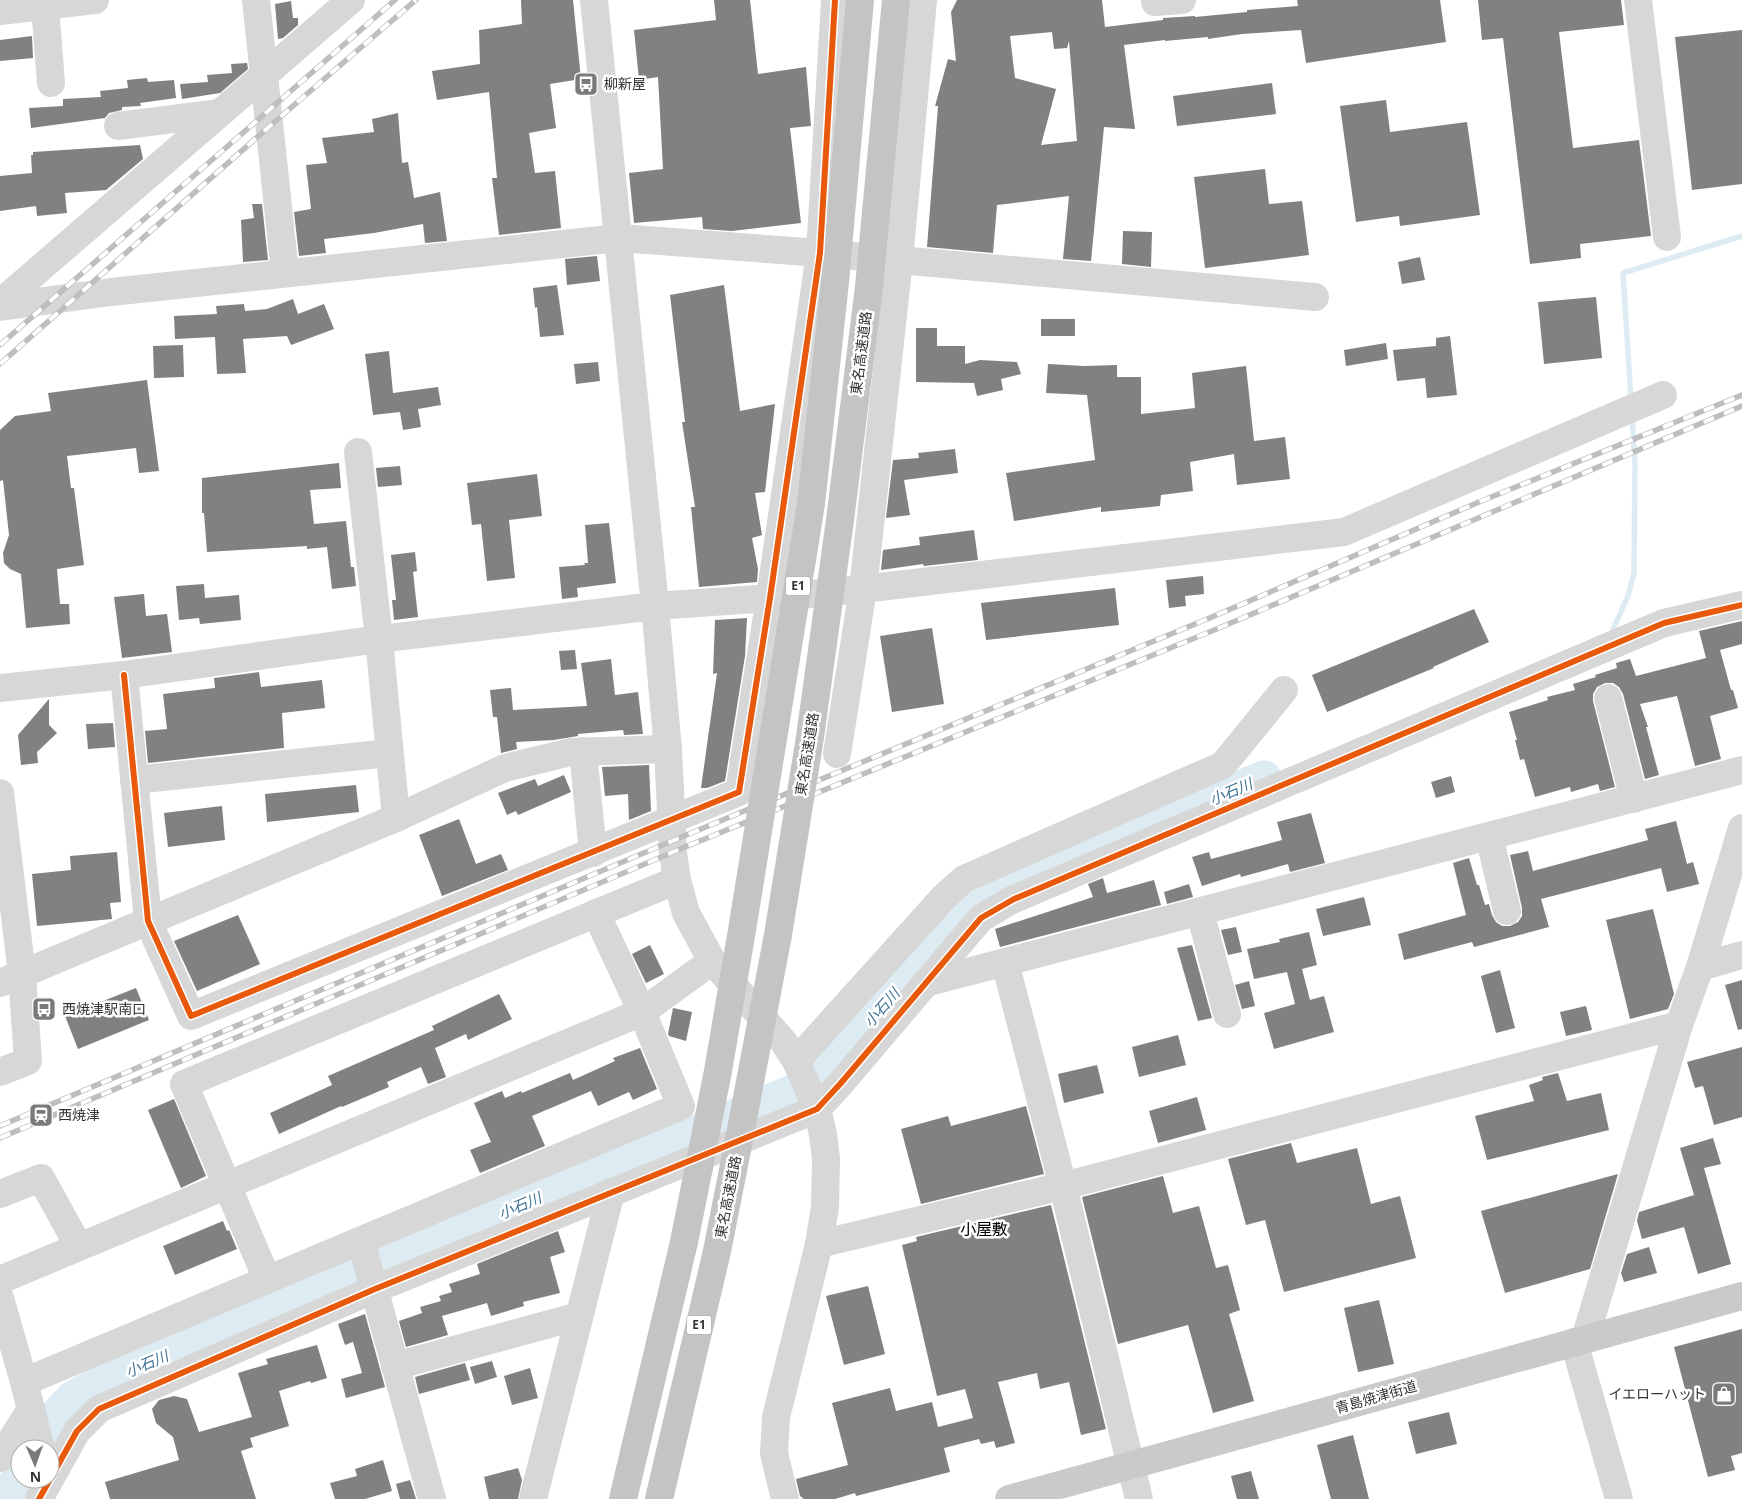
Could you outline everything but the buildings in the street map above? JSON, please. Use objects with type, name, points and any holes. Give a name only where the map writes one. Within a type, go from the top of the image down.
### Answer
[{"type":"highway","name":"E1","points":[[624,1499],[684,1242],[718,1071],[811,504],[836,282],[860,0]]},
{"type":"highway","name":"東名高速道路","points":[[658,1499],[717,1251],[778,936],[813,717],[870,288],[896,0]]},
{"type":"main road","name":"青島焼津街道","points":[[1009,1499],[1742,1296]]},
{"type":"street","points":[[0,11],[95,0]]},
{"type":"street","points":[[256,0],[285,273]]},
{"type":"street","points":[[0,305],[351,0]]},
{"type":"street","points":[[594,0],[655,606],[668,749],[673,852],[677,880],[686,913],[712,961],[784,1041],[796,1061],[815,1104],[823,1134],[826,1159],[825,1208],[819,1244],[776,1417],[774,1453],[785,1499]]},
{"type":"street","points":[[124,675],[148,921],[191,1016],[739,792],[770,598],[820,253],[835,0]]},
{"type":"street","points":[[837,754],[863,590],[899,260],[922,0]]},
{"type":"street","points":[[1155,0],[1155,2],[1182,0]]},
{"type":"street","points":[[1638,0],[1667,237]]},
{"type":"street","points":[[45,6],[51,83]]},
{"type":"street","points":[[118,126],[220,113]]},
{"type":"street","points":[[0,305],[618,238],[820,253],[1315,297]]},
{"type":"street","points":[[0,688],[124,675],[379,639],[655,606],[863,590],[1344,532],[1663,395]]},
{"type":"street","points":[[358,452],[379,639],[396,818]]},
{"type":"street","points":[[47,1490],[77,1431],[99,1409],[374,1290],[611,1192],[815,1104],[841,1083],[981,918],[1014,898],[1664,623],[1742,605]]},
{"type":"street","points":[[796,1061],[944,897],[964,879],[1223,765],[1284,690]]},
{"type":"street","points":[[1608,698],[1634,799]]},
{"type":"street","points":[[11,978],[396,818],[505,768],[571,752],[668,749]]},
{"type":"street","points":[[583,751],[593,853]]},
{"type":"street","points":[[134,780],[389,753]]},
{"type":"street","points":[[925,983],[1742,770]]},
{"type":"street","points":[[0,792],[11,978],[28,1060],[0,1072]]},
{"type":"street","points":[[1619,1499],[1580,1341],[1700,967],[1742,828]]},
{"type":"street","points":[[1489,836],[1507,911]]},
{"type":"street","points":[[267,1279],[184,1084],[677,880]]},
{"type":"street","points":[[1200,912],[1227,1014]]},
{"type":"street","points":[[24,1382],[267,1279],[361,1242],[680,1106],[642,1012],[596,913]]},
{"type":"street","points":[[1700,967],[1742,955]]},
{"type":"street","points":[[0,1280],[642,1012],[712,961]]},
{"type":"street","points":[[1005,962],[1063,1186],[1139,1499]]},
{"type":"street","points":[[819,1244],[1063,1186],[1680,1025]]},
{"type":"street","points":[[0,1194],[41,1178],[79,1248]]},
{"type":"street","points":[[533,1499],[611,1192]]},
{"type":"street","points":[[361,1242],[432,1499]]},
{"type":"street","points":[[0,1298],[38,1439]]},
{"type":"street","points":[[395,1366],[580,1316]]},
{"type":"street","points":[[0,1458],[31,1409]]},
{"type":"street","points":[[664,1499],[678,1416]]},
{"type":"waterway","points":[[1631,399],[1623,273],[1742,236]]},
{"type":"waterway","points":[[1611,634],[1628,596],[1634,573],[1635,464],[1632,416]]},
{"type":"waterway","name":"小石川","points":[[43,1439],[58,1414],[73,1398],[95,1386],[815,1081],[833,1065],[966,911],[995,890],[1264,778]]},
{"type":"waterway","name":"小石川","points":[[6,1499],[12,1489]]},
{"type":"railway","points":[[0,345],[395,0]]},
{"type":"railway","points":[[0,364],[416,0]]},
{"type":"railway","points":[[0,1126],[672,841],[1212,617],[1479,502],[1742,395]]},
{"type":"railway","points":[[0,1138],[673,852],[1219,628],[1742,406]]},
{"type":"cycle path","points":[[124,675],[148,921],[191,1016],[739,792],[770,598],[820,253],[835,0]]},
{"type":"cycle path","points":[[39,1499],[77,1431],[99,1409],[375,1289],[817,1109],[981,918],[1014,899],[1664,623],[1742,605]]},
{"type":"place","name":"柳新屋","points":[[586,84]]},
{"type":"place","name":"西焼津駅南口","points":[[44,1009]]},
{"type":"place","name":"西焼津","points":[[41,1115]]},
{"type":"place","name":"イエローハット","points":[[1724,1394]]},
{"type":"district","name":"小屋敷","points":[[984,1229]]}]
